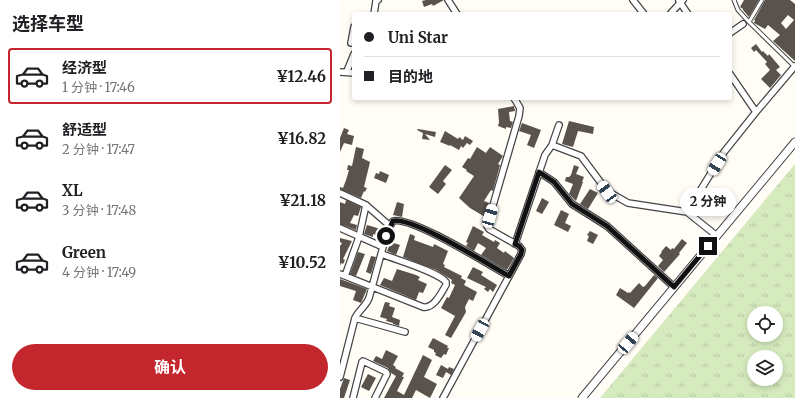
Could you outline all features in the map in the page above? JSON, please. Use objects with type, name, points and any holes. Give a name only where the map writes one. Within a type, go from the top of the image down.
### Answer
[{"type":"street","points":[[374,12],[376,1],[378,0]]},
{"type":"street","points":[[448,0],[456,12]]},
{"type":"street","points":[[633,0],[642,12]]},
{"type":"street","points":[[672,12],[681,1],[687,12]]},
{"type":"street","points":[[732,32],[746,23]]},
{"type":"street","points":[[347,71],[352,59]]},
{"type":"street","points":[[686,212],[724,152],[795,66]]},
{"type":"street","points":[[340,72],[347,71],[352,72]]},
{"type":"street","points":[[732,77],[756,112]]},
{"type":"street","points":[[443,398],[522,250],[519,246],[489,229],[488,226],[519,116],[520,108],[515,100]]},
{"type":"street","points":[[515,244],[544,155],[552,145],[559,125]]},
{"type":"street","points":[[582,398],[795,142]]},
{"type":"street","points":[[552,145],[581,156],[607,192],[628,203],[686,212],[717,236]]},
{"type":"street","points":[[539,172],[554,182],[572,204],[607,226],[674,287]]},
{"type":"street","points":[[340,193],[366,205],[390,226]]},
{"type":"street","points":[[366,205],[359,237],[342,275],[425,308],[433,304],[446,285],[444,279],[427,270],[382,254]]},
{"type":"street","points":[[340,375],[358,312],[366,306],[373,287],[383,247],[393,221],[397,220],[412,224],[460,248],[509,276]]},
{"type":"street","points":[[340,228],[383,247]]},
{"type":"street","points":[[356,318],[405,332]]},
{"type":"street","points":[[352,398],[363,361],[386,372],[387,374],[374,398]]},
{"type":"lane","points":[[734,0],[746,23],[795,66]]},
{"type":"lane","points":[[746,23],[762,0]]},
{"type":"green space","points":[[795,164],[795,398],[600,398]]},
{"type":"building","points":[[444,0],[433,6],[432,4],[424,7],[422,1]]},
{"type":"building","points":[[744,0],[759,0],[749,17],[740,7]]},
{"type":"building","points":[[765,0],[790,0],[795,4],[795,61],[773,41],[780,35],[768,25],[765,29],[754,23],[754,20]],"holes":[[[788,15],[794,20],[786,29],[781,23]]]},
{"type":"building","points":[[756,44],[762,52],[763,51],[768,56],[769,54],[780,67],[776,70],[781,75],[770,88],[761,79],[770,70],[765,64],[767,62],[756,50],[754,52],[751,48]]},
{"type":"building","points":[[514,106],[515,111],[509,112],[510,121],[513,122],[511,128],[506,127],[506,129],[498,126],[498,109]]},
{"type":"building","points":[[569,121],[594,127],[593,134],[578,131],[573,147],[562,144]]},
{"type":"building","points":[[522,123],[541,130],[534,148],[527,145],[531,135],[519,131]]},
{"type":"building","points":[[344,128],[349,130],[347,134],[354,136],[352,145],[344,143],[340,152],[340,138]]},
{"type":"building","points":[[417,130],[436,132],[435,137],[425,134],[430,140],[422,139],[423,133]]},
{"type":"building","points":[[445,131],[458,139],[459,137],[463,140],[465,136],[473,141],[470,145],[467,143],[463,148],[461,146],[459,150],[440,142]]},
{"type":"building","points":[[356,147],[364,149],[362,158],[370,162],[364,187],[367,188],[361,198],[340,189],[340,187],[343,188],[346,180],[349,170],[347,170],[348,165],[352,166]]},
{"type":"building","points":[[477,147],[486,153],[490,147],[503,156],[498,164],[500,165],[493,191],[491,190],[484,201],[489,203],[485,217],[470,208],[459,198],[474,176],[462,167],[468,158],[470,159]]},
{"type":"building","points":[[445,165],[452,170],[443,181],[446,184],[438,194],[429,187]]},
{"type":"building","points":[[574,165],[579,167],[576,174],[584,177],[576,201],[569,194],[573,184],[565,181],[566,177],[571,175]]},
{"type":"building","points":[[380,171],[389,175],[386,183],[374,178],[376,173],[379,174]]},
{"type":"building","points":[[590,189],[598,193],[588,209],[580,204]]},
{"type":"building","points":[[542,198],[549,202],[542,214],[536,211]]},
{"type":"building","points":[[346,200],[361,207],[358,216],[354,215],[350,223],[357,225],[356,230],[340,224],[340,202],[345,204]]},
{"type":"building","points":[[397,202],[404,204],[402,217],[393,215]]},
{"type":"building","points":[[561,210],[569,214],[565,223],[571,226],[568,232],[554,225]]},
{"type":"building","points":[[367,225],[384,230],[381,237],[373,234],[373,237],[364,234]]},
{"type":"building","points":[[473,226],[484,232],[482,235],[494,242],[495,240],[500,243],[497,248],[504,253],[505,251],[514,258],[507,270],[481,255],[486,248],[478,243],[474,251],[466,246],[468,243],[466,242]]},
{"type":"building","points":[[590,231],[598,235],[593,244],[587,241],[589,236],[587,235]]},
{"type":"building","points":[[410,234],[415,236],[414,240],[433,247],[434,244],[448,251],[443,264],[445,265],[444,267],[462,276],[461,278],[466,281],[464,285],[477,292],[473,301],[469,299],[465,307],[466,312],[451,338],[445,335],[455,316],[441,308],[447,297],[449,298],[455,285],[451,283],[452,280],[436,270],[403,257]]},
{"type":"building","points":[[340,238],[352,241],[343,259],[345,260],[340,266],[340,246],[342,243],[340,242]]},
{"type":"building","points":[[682,239],[687,243],[679,253],[680,254],[664,272],[658,266],[663,260],[659,256],[661,252],[666,246],[671,250],[672,248],[674,249]]},
{"type":"building","points":[[391,242],[400,245],[396,255],[387,251]]},
{"type":"building","points":[[358,252],[365,254],[356,276],[350,274]]},
{"type":"building","points":[[371,256],[376,257],[371,274],[366,272]]},
{"type":"building","points":[[473,267],[483,272],[481,275],[497,285],[493,292],[490,289],[488,292],[484,289],[486,287],[467,278]]},
{"type":"building","points":[[397,269],[420,277],[418,280],[427,284],[423,293],[419,292],[416,300],[380,285],[384,278],[392,281]]},
{"type":"building","points":[[654,275],[658,278],[634,308],[616,295],[620,288],[630,293],[639,283],[643,287],[645,286]]},
{"type":"building","points":[[340,279],[367,289],[361,303],[353,300],[356,291],[340,286]]},
{"type":"building","points":[[385,302],[390,303],[389,306],[395,308],[392,317],[400,320],[399,326],[380,317]]},
{"type":"building","points":[[433,338],[449,348],[446,355],[444,354],[441,358],[435,355],[436,353],[434,350],[428,347]]},
{"type":"building","points":[[386,350],[398,356],[393,365],[396,367],[395,368],[404,373],[402,377],[404,377],[397,391],[404,395],[423,355],[432,360],[424,377],[437,384],[430,398],[416,390],[412,398],[384,398],[396,376],[391,373],[388,368],[373,361],[376,356],[382,359]]},
{"type":"building","points":[[441,365],[448,369],[449,367],[454,369],[451,375],[446,372],[443,378],[436,375]]},
{"type":"building","points":[[368,374],[376,378],[369,391],[361,387]]},
{"type":"building","points":[[344,378],[350,380],[344,398],[340,398],[340,389]]},
{"type":"route","points":[[386,236],[393,221],[404,221],[460,248],[509,276],[521,254],[522,250],[515,244],[539,172],[554,182],[572,204],[607,226],[674,287],[708,246]]}]
